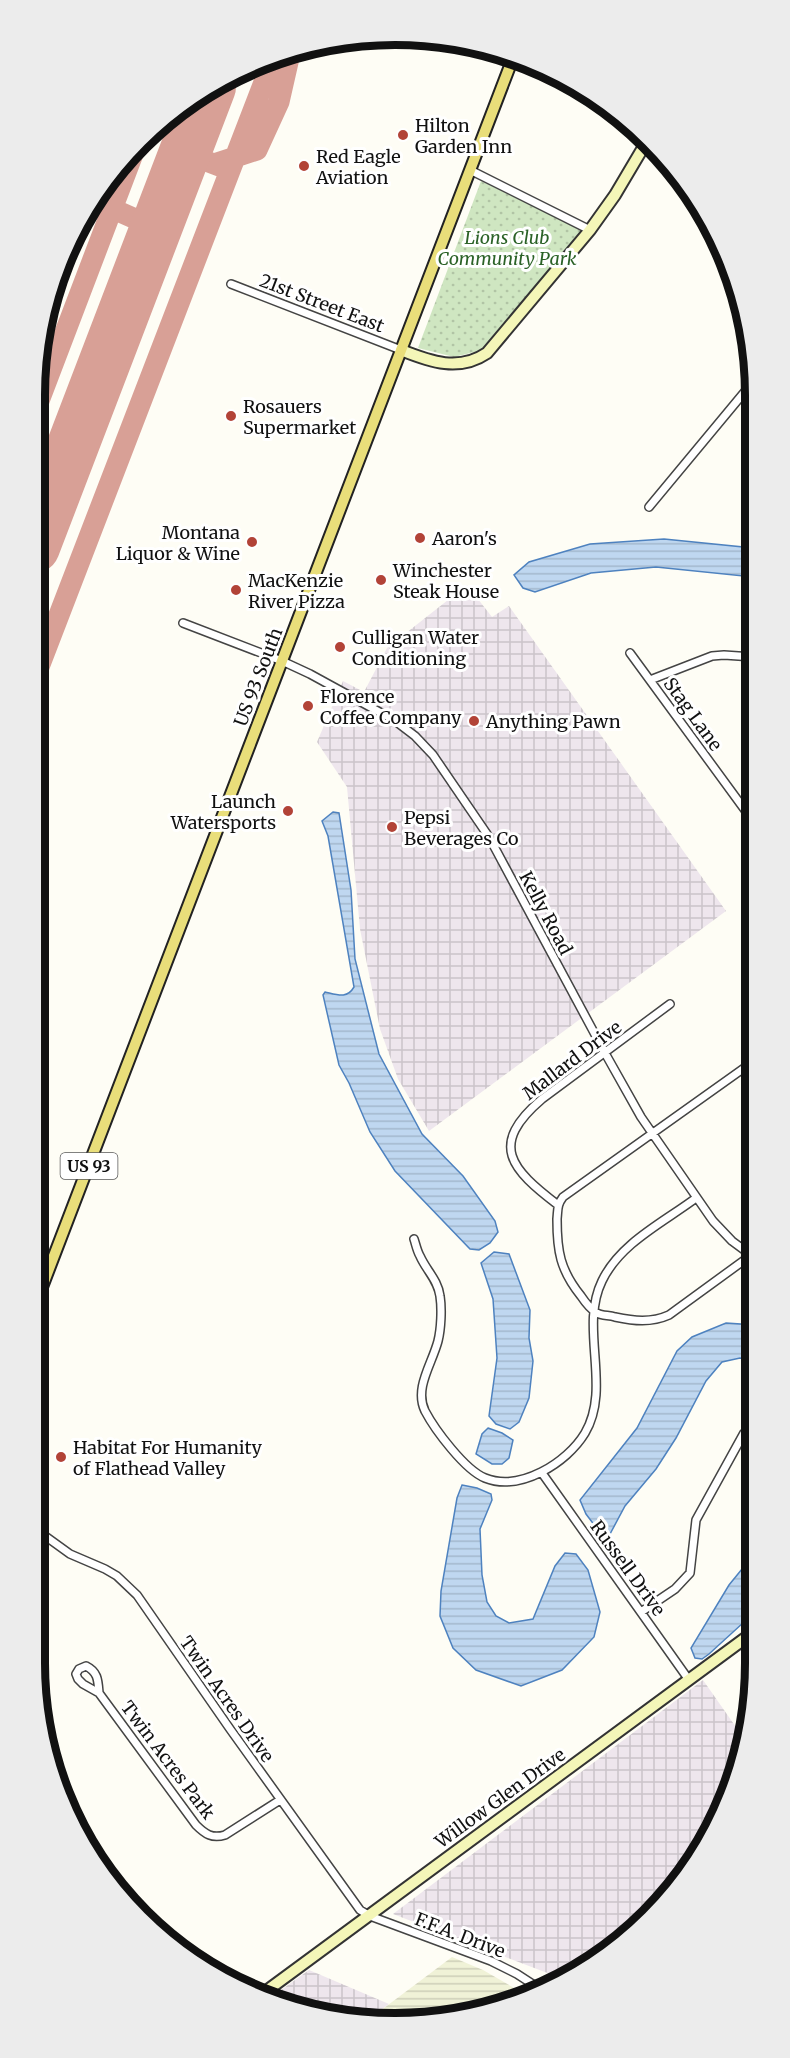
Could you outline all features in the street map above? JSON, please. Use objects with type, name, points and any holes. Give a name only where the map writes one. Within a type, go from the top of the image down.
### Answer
[{"type":"main road","name":"US 93 South","points":[[45,1279],[510,65]]},
{"type":"main road","points":[[401,350],[425,360],[455,365],[479,358],[497,344],[590,230],[615,195],[643,149]]},
{"type":"main road","name":"Willow Glen Drive","points":[[269,1989],[745,1638]]},
{"type":"street","points":[[470,170],[590,230]]},
{"type":"street","name":"21st Street East","points":[[231,284],[401,350]]},
{"type":"street","points":[[649,507],[745,392]]},
{"type":"street","name":"Kelly Road","points":[[183,623],[282,661],[394,720],[434,755],[489,837],[626,1092],[696,1198],[732,1242],[745,1252]]},
{"type":"street","name":"Stag Lane","points":[[630,653],[745,810]]},
{"type":"street","points":[[650,680],[712,656],[745,656]]},
{"type":"street","name":"Mallard Drive","points":[[558,1205],[526,1179],[516,1166],[511,1150],[513,1134],[521,1119],[534,1105],[670,1004]]},
{"type":"street","points":[[745,1068],[563,1197],[558,1205],[556,1233],[560,1258],[574,1288],[597,1313],[634,1321],[663,1318],[675,1312],[745,1262]]},
{"type":"street","points":[[414,1239],[420,1258],[436,1281],[441,1298],[439,1338],[421,1385],[424,1409],[460,1461],[484,1478],[502,1481],[524,1479],[542,1473],[558,1462],[578,1442],[589,1426],[596,1373],[594,1310],[601,1283],[621,1254],[696,1198]]},
{"type":"street","points":[[641,1612],[675,1589],[690,1573],[696,1520],[744,1433]]},
{"type":"street","name":"Russell Drive","points":[[542,1473],[689,1680]]},
{"type":"street","name":"Twin Acres Drive","points":[[45,1536],[70,1554],[111,1573],[137,1595],[354,1903],[370,1916]]},
{"type":"street","name":"Twin Acres Park","points":[[99,1693],[196,1825],[207,1835],[225,1836],[280,1800]]},
{"type":"street","name":"F.F.A. Drive","points":[[370,1916],[491,1961],[533,1984]]},
{"type":"shaded area","points":[[467,585],[492,617],[509,606],[726,911],[429,1131],[398,1079],[380,1029],[360,929],[347,787],[317,742],[343,681],[364,692],[387,648]]},
{"type":"shaded area","points":[[703,1680],[738,1730],[726,1776],[709,1818],[673,1876],[626,1926],[608,1941],[551,1976],[393,1914]]},
{"type":"shaded area","points":[[309,1970],[389,2004],[378,2012],[349,2010],[304,2001],[278,1992]]},
{"type":"green space","name":"Lions Club Community Park","points":[[481,181],[584,231],[483,350],[454,357],[418,348]]},
{"type":"green space","points":[[452,1957],[483,1970],[518,1990],[486,2001],[441,2010],[378,2012]]},
{"type":"water","points":[[664,539],[745,547],[745,576],[656,567],[591,573],[535,592],[523,588],[514,575],[529,562],[590,544]]},
{"type":"water","points":[[333,812],[339,813],[351,890],[355,959],[379,1054],[422,1134],[463,1176],[495,1221],[498,1232],[490,1243],[479,1250],[470,1249],[395,1171],[370,1132],[339,1065],[323,995],[325,992],[345,995],[354,987],[328,836],[322,821]]},
{"type":"water","points":[[494,1252],[509,1254],[530,1310],[529,1338],[533,1361],[529,1398],[519,1422],[510,1429],[496,1424],[489,1416],[497,1358],[493,1299],[481,1263]]},
{"type":"water","points":[[726,1323],[745,1324],[745,1359],[740,1358],[722,1362],[706,1381],[676,1438],[656,1469],[625,1506],[610,1534],[604,1538],[586,1514],[580,1500],[637,1428],[677,1351],[692,1337]]},
{"type":"water","points":[[488,1428],[513,1440],[509,1458],[502,1464],[492,1464],[476,1454],[482,1434]]},
{"type":"water","points":[[462,1485],[491,1494],[492,1500],[480,1529],[482,1575],[487,1602],[496,1616],[509,1623],[533,1619],[555,1566],[565,1553],[576,1554],[588,1570],[600,1612],[594,1637],[562,1670],[521,1686],[476,1670],[453,1648],[440,1616],[441,1591],[457,1498]]},
{"type":"water","points":[[745,1565],[745,1621],[709,1654],[702,1659],[695,1658],[691,1648],[729,1585]]},
{"type":"taxiway","points":[[214,164],[257,150],[279,102],[288,62]]},
{"type":"taxiway","points":[[45,651],[269,69]]},
{"type":"taxiway","points":[[185,153],[227,169]]},
{"type":"taxiway","points":[[45,384],[127,170]]},
{"type":"taxiway","points":[[113,209],[156,228]]},
{"type":"runway","points":[[45,518],[204,102]]},
{"type":"place","name":"Hilton Garden Inn","points":[[403,135]]},
{"type":"place","name":"Red Eagle Aviation","points":[[304,166]]},
{"type":"place","name":"Rosauers Supermarket","points":[[231,416]]},
{"type":"place","name":"Aaron's","points":[[420,538]]},
{"type":"place","name":"Montana Liquor & Wine","points":[[252,542]]},
{"type":"place","name":"Winchester Steak House","points":[[381,580]]},
{"type":"place","name":"MacKenzie River Pizza","points":[[236,590]]},
{"type":"place","name":"Culligan Water Conditioning","points":[[340,647]]},
{"type":"place","name":"Florence Coffee Company","points":[[308,706]]},
{"type":"place","name":"Anything Pawn","points":[[474,721]]},
{"type":"place","name":"Launch Watersports","points":[[288,811]]},
{"type":"place","name":"Pepsi Beverages Co","points":[[392,827]]},
{"type":"place","name":"Habitat For Humanity of Flathead Valley","points":[[61,1457]]}]
